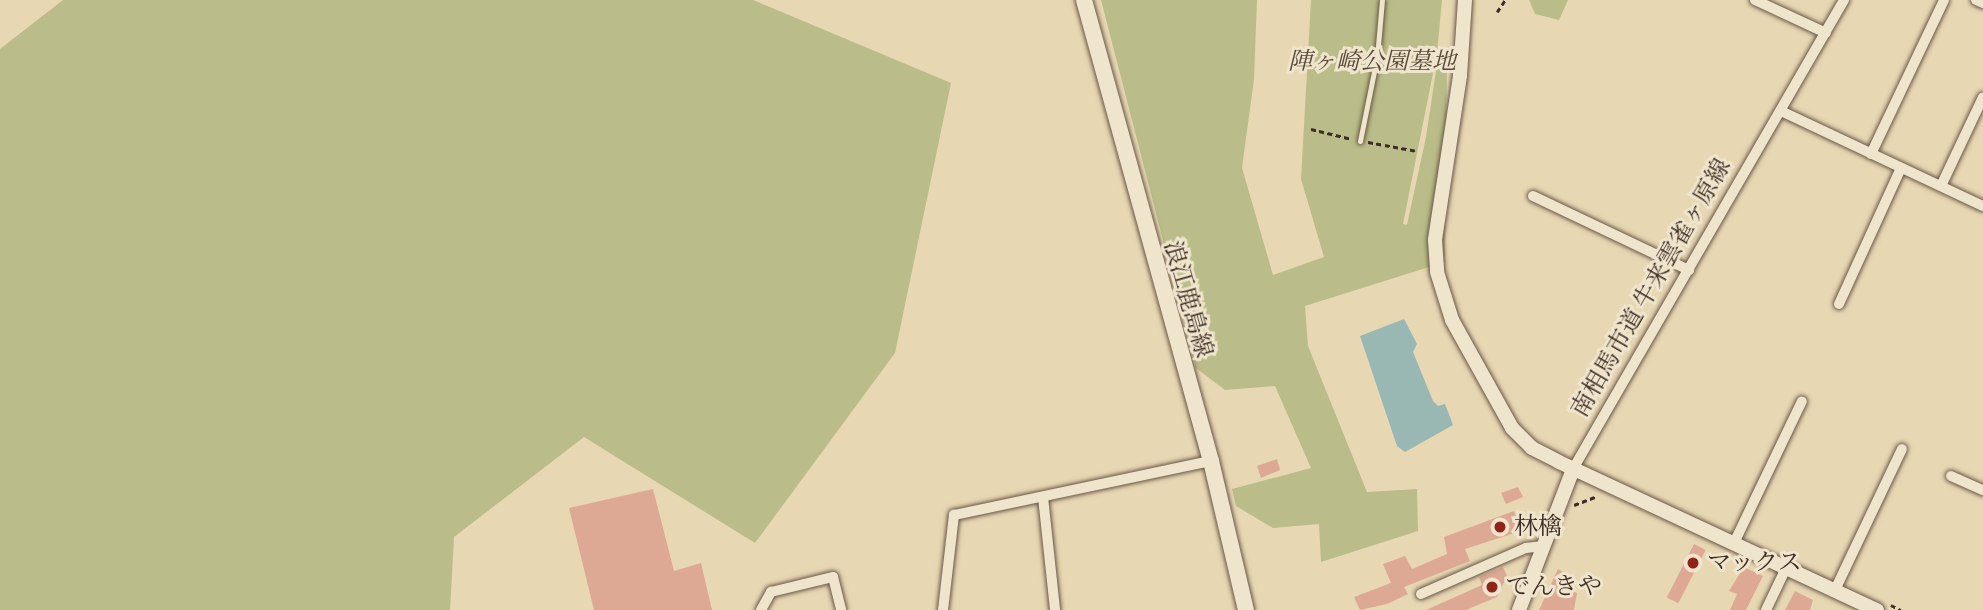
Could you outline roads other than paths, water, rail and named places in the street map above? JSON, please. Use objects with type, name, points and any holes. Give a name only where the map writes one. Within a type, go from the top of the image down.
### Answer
[{"type":"main road","name":"浪江鹿島線","points":[[1084,0],[1211,461],[1247,610]]},
{"type":"street","points":[[1465,0],[1460,76],[1435,240],[1443,299],[1512,428],[1532,448],[1573,469],[1877,610]]},
{"type":"street","points":[[1755,0],[1826,33]]},
{"type":"street","name":"南相馬市道 牛来雲雀ヶ原線","points":[[1519,610],[1573,469],[1844,0]]},
{"type":"street","points":[[1871,154],[1944,0]]},
{"type":"street","points":[[1976,0],[1983,3]]},
{"type":"street","points":[[1941,186],[1983,97]]},
{"type":"street","points":[[1782,111],[1983,206]]},
{"type":"street","points":[[1839,304],[1901,168]]},
{"type":"street","points":[[1533,196],[1689,270]]},
{"type":"street","points":[[1734,543],[1802,401]]},
{"type":"street","points":[[1835,590],[1902,449]]},
{"type":"street","points":[[943,610],[954,515],[1211,461]]},
{"type":"street","points":[[1951,476],[1983,490]]},
{"type":"street","points":[[1043,497],[1055,610]]},
{"type":"street","points":[[1422,594],[1526,548],[1543,546]]},
{"type":"street","points":[[1766,610],[1786,568]]},
{"type":"street","points":[[761,610],[771,592],[833,578],[841,610]]},
{"type":"lane","points":[[1360,141],[1377,57],[1382,0]]},
{"type":"water","points":[[1404,319],[1417,344],[1413,352],[1433,401],[1438,406],[1445,404],[1453,425],[1405,452],[1397,446],[1360,336]]},
{"type":"place","name":"林檎","points":[[1500,527]]},
{"type":"place","name":"マックス","points":[[1693,563]]},
{"type":"place","name":"でんきや","points":[[1492,587]]},
{"type":"park label","name":"陣ヶ崎公園墓地","points":[[1372,62]]}]
